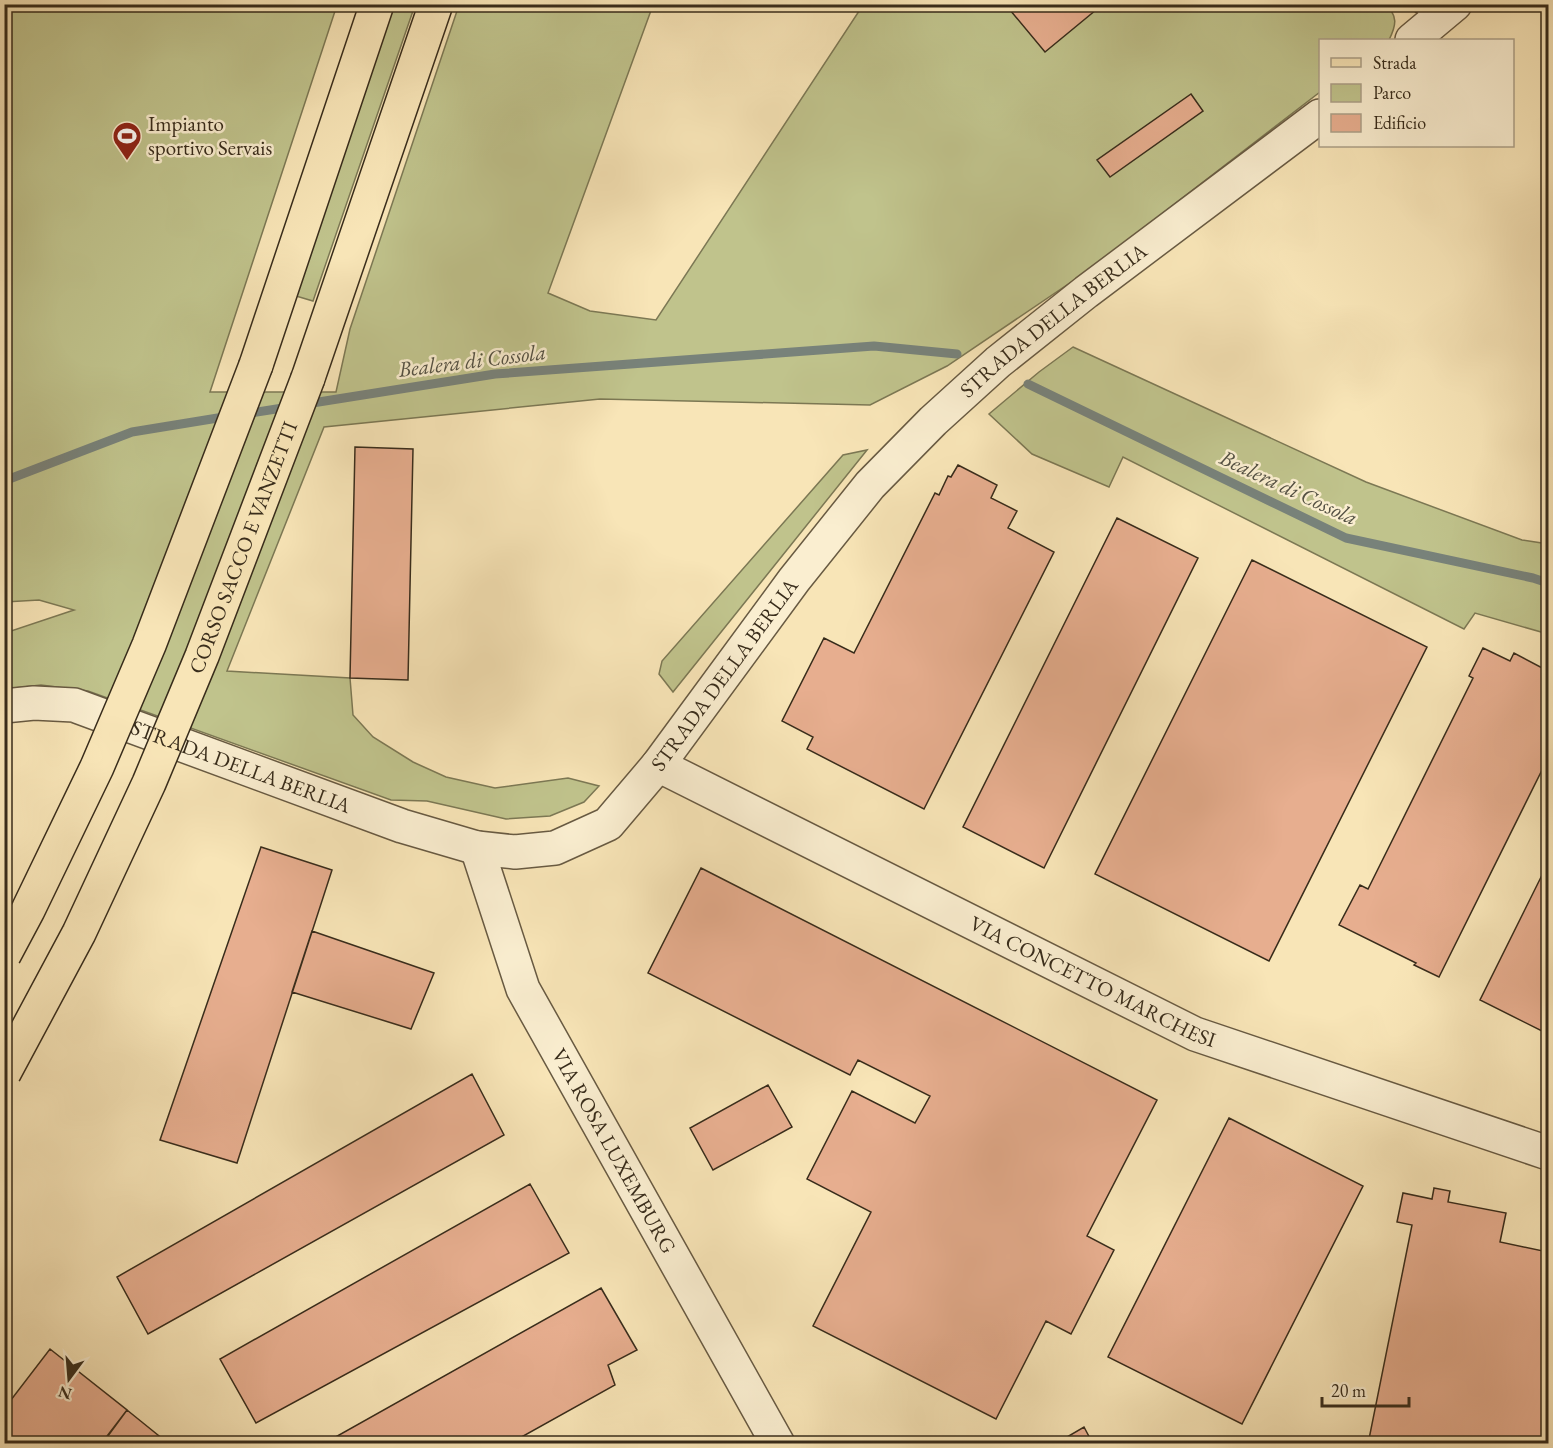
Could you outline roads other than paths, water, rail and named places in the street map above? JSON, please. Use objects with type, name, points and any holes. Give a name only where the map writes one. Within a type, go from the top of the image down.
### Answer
[{"type":"main road","points":[[4,955],[96,767],[149,645],[256,365],[377,4]]},
{"type":"main road","name":"CORSO SACCO E VANZETTI","points":[[4,1073],[79,933],[148,783],[202,656],[309,378],[436,4]]},
{"type":"street","points":[[1413,39],[1438,9]]},
{"type":"street","name":"STRADA DELLA BERLIA","points":[[4,706],[34,703],[74,705],[402,826],[477,848],[515,852],[555,848],[609,824],[658,765],[794,580],[870,485],[933,421],[998,362],[1086,292],[1319,117]]},
{"type":"street","name":"VIA CONCETTO MARCHESI","points":[[658,765],[1195,1034],[1548,1153]]},
{"type":"street","name":"VIA ROSA LUXEMBURG","points":[[477,848],[523,989],[778,1443]]},
{"type":"waterway","name":"Bealera di Cossola","points":[[306,404],[495,374],[874,346],[957,354]]},
{"type":"waterway","name":"Bealera di Cossola","points":[[1028,384],[1346,538],[1548,583]]},
{"type":"waterway","name":"Bealera di Cossola","points":[[244,414],[289,407]]},
{"type":"waterway","name":"Bealera di Cossola","points":[[4,481],[132,432],[230,416]]},
{"type":"place","name":"Impianto sportivo Servais","points":[[127,162]]}]
